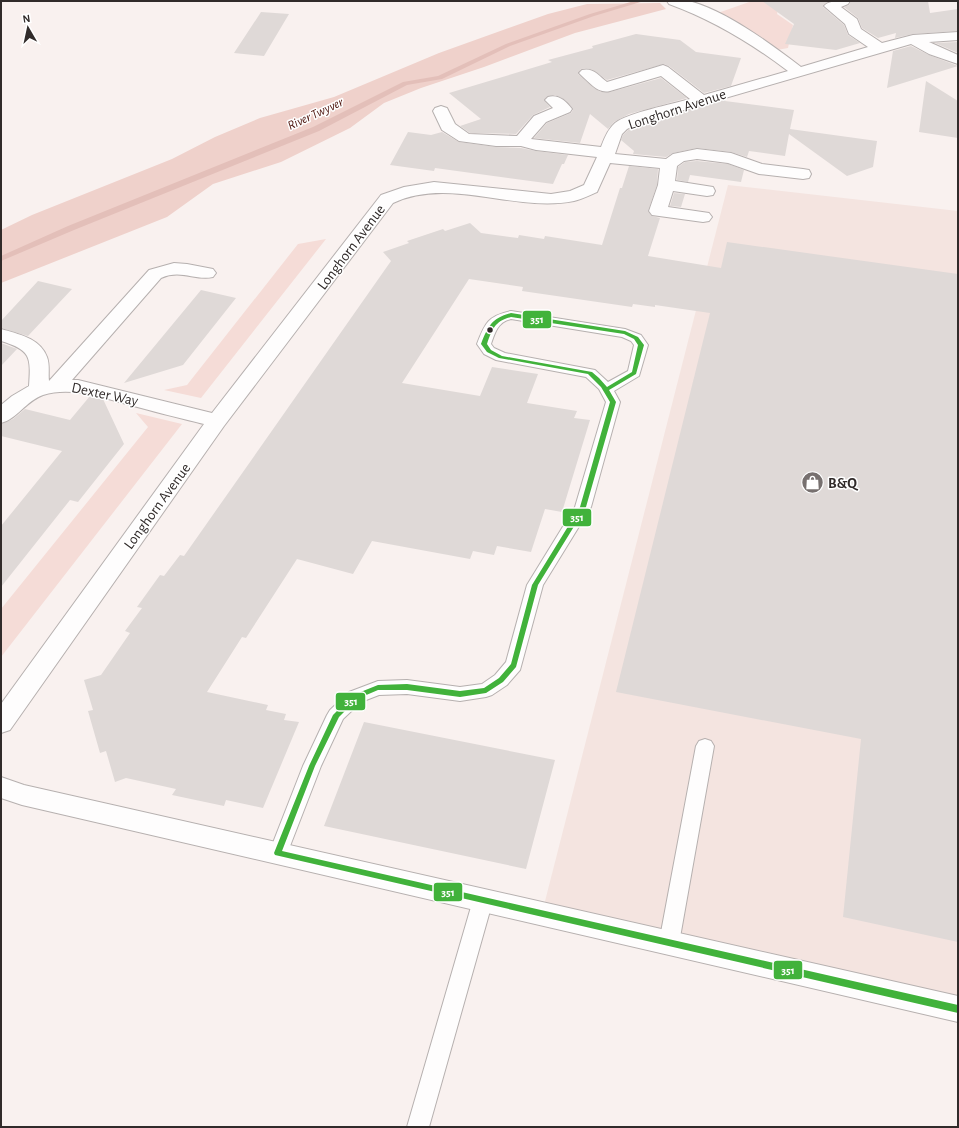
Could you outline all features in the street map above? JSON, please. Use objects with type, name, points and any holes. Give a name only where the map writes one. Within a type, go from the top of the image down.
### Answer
[{"type":"street","points":[[674,1],[704,12],[734,26],[772,51],[799,72]]},
{"type":"street","points":[[843,1],[831,6],[852,22],[854,31],[879,48]]},
{"type":"street","name":"Longhorn Avenue","points":[[1,724],[218,421],[387,199],[402,191],[428,187],[551,199],[574,196],[592,188],[615,133],[621,126],[633,120],[913,39],[958,36]]},
{"type":"street","points":[[913,39],[934,51],[958,60]]},
{"type":"street","points":[[587,73],[605,88],[663,70],[701,100]]},
{"type":"street","points":[[520,140],[540,119],[564,109],[553,100]]},
{"type":"street","points":[[441,110],[448,127],[465,138],[496,141],[520,140],[536,145],[669,164],[679,157],[697,154],[731,158],[759,169],[803,174]]},
{"type":"street","points":[[669,164],[666,185],[658,211],[703,217]]},
{"type":"street","points":[[666,185],[707,191]]},
{"type":"street","points":[[1,335],[31,345],[36,352],[47,387],[155,274],[163,269],[180,267],[207,273]]},
{"type":"street","name":"Dexter Way","points":[[1,417],[24,395],[47,387],[78,386],[218,421]]},
{"type":"street","points":[[12,791],[958,1009]]},
{"type":"lane","points":[[278,853],[312,766],[336,715],[354,697],[378,688],[407,687],[460,694],[486,690],[501,680],[514,665],[535,585],[583,507],[612,402],[607,389],[600,380],[590,373],[501,357],[489,351],[484,344],[494,322],[501,317],[511,315],[625,333],[636,338],[641,344],[634,374],[607,389]]},
{"type":"lane","points":[[669,943],[705,746]]},
{"type":"lane","points":[[418,1127],[483,900]]},
{"type":"shaded area","points":[[752,1],[780,1],[777,14],[793,25],[788,48],[777,50],[715,14]]},
{"type":"shaded area","points":[[660,3],[666,9],[575,33],[484,67],[421,88],[384,103],[350,128],[281,162],[213,184],[167,217],[1,283],[1,230],[32,215],[172,159],[215,137],[260,118],[334,97],[439,53],[548,14],[587,4]]},
{"type":"shaded area","name":"B&Q","points":[[728,185],[958,211],[958,1009],[542,913]]},
{"type":"shaded area","points":[[326,239],[201,398],[164,390],[187,385],[298,244]]},
{"type":"shaded area","points":[[136,413],[182,424],[1,657],[1,609],[148,427]]},
{"type":"building","points":[[762,1],[830,1],[823,5],[823,7],[844,25],[848,35],[860,43],[836,50],[785,44],[794,24]]},
{"type":"building","points":[[851,1],[928,1],[930,13],[958,9],[958,31],[913,34],[895,38],[896,33],[878,38],[862,28],[858,18],[844,7],[849,5]]},
{"type":"building","points":[[261,12],[289,14],[264,56],[234,53]]},
{"type":"building","points":[[636,34],[680,40],[696,52],[741,58],[731,86],[704,93],[669,66],[664,64],[607,80],[593,70],[586,68],[581,69],[578,74],[601,92],[610,92],[661,78],[687,98],[629,114],[614,122],[608,129],[590,114],[580,143],[534,138],[547,123],[571,113],[573,110],[565,100],[555,95],[548,96],[544,100],[550,107],[533,115],[516,134],[470,133],[460,126],[481,119],[449,93],[552,62],[548,60],[593,48],[592,46]]},
{"type":"building","points":[[958,42],[958,53],[935,43]]},
{"type":"building","points":[[911,46],[929,55],[958,66],[887,88],[893,51]]},
{"type":"building","points":[[926,81],[958,101],[958,138],[919,132]]},
{"type":"building","points":[[726,99],[725,101],[794,110],[790,129],[877,141],[873,167],[847,176],[789,134],[785,156],[749,151],[747,157],[731,152],[697,148],[673,153],[666,157],[633,154],[634,151],[621,140],[623,135],[628,130],[640,124]]},
{"type":"building","points":[[408,132],[431,135],[442,132],[459,142],[496,147],[521,148],[568,155],[553,184],[435,168],[434,171],[390,165]]},
{"type":"building","points":[[697,161],[728,164],[744,170],[741,182],[690,175],[688,182],[677,180],[678,167],[685,162]]},
{"type":"building","points":[[629,166],[658,169],[657,185],[648,211],[652,216],[660,218],[648,256],[721,268],[727,242],[958,274],[958,942],[843,917],[861,739],[616,692],[710,313],[655,305],[655,307],[633,304],[632,307],[522,291],[523,287],[469,279],[402,383],[480,396],[492,367],[538,374],[527,403],[577,411],[574,418],[590,420],[562,512],[545,509],[531,552],[497,546],[494,555],[473,551],[470,559],[372,541],[353,574],[297,559],[246,638],[242,637],[207,692],[268,705],[266,710],[286,714],[284,720],[299,722],[263,808],[226,800],[224,806],[172,795],[176,789],[126,778],[115,782],[106,751],[100,753],[88,711],[93,710],[84,680],[101,675],[130,633],[125,631],[142,608],[137,607],[160,575],[164,576],[180,555],[184,556],[391,261],[383,252],[409,243],[407,241],[443,229],[445,231],[470,223],[481,233],[518,238],[519,235],[544,239],[545,236],[602,245],[620,188],[622,188]]},
{"type":"building","points":[[674,193],[685,194],[681,207],[670,206]]},
{"type":"building","points":[[38,281],[72,289],[28,336],[1,328],[1,321]]},
{"type":"building","points":[[201,290],[236,298],[183,365],[124,383]]},
{"type":"building","points":[[1,343],[17,349],[1,366]]},
{"type":"building","points":[[90,396],[103,399],[124,444],[78,502],[70,500],[1,587],[1,526],[62,451],[1,436],[1,424],[13,419],[25,409],[70,420]]},
{"type":"building","points":[[364,722],[555,760],[526,869],[324,826]]},
{"type":"waterway","name":"River Twyver","points":[[1,259],[71,228],[316,129],[405,83],[440,78],[508,45],[592,15],[641,1]]},
{"type":"transit line","name":"351","points":[[278,853],[312,766],[336,715],[355,697],[378,688],[407,687],[460,694],[486,690],[501,680],[514,665],[535,585],[583,507],[613,402],[603,386],[590,373],[501,357],[489,351],[484,344],[490,329],[500,319],[511,315],[625,333],[636,338],[641,345],[634,373],[607,389]]},
{"type":"transit line","name":"351","points":[[278,853],[958,1009]]},
{"type":"place","name":"B&Q","points":[[813,483]]}]
